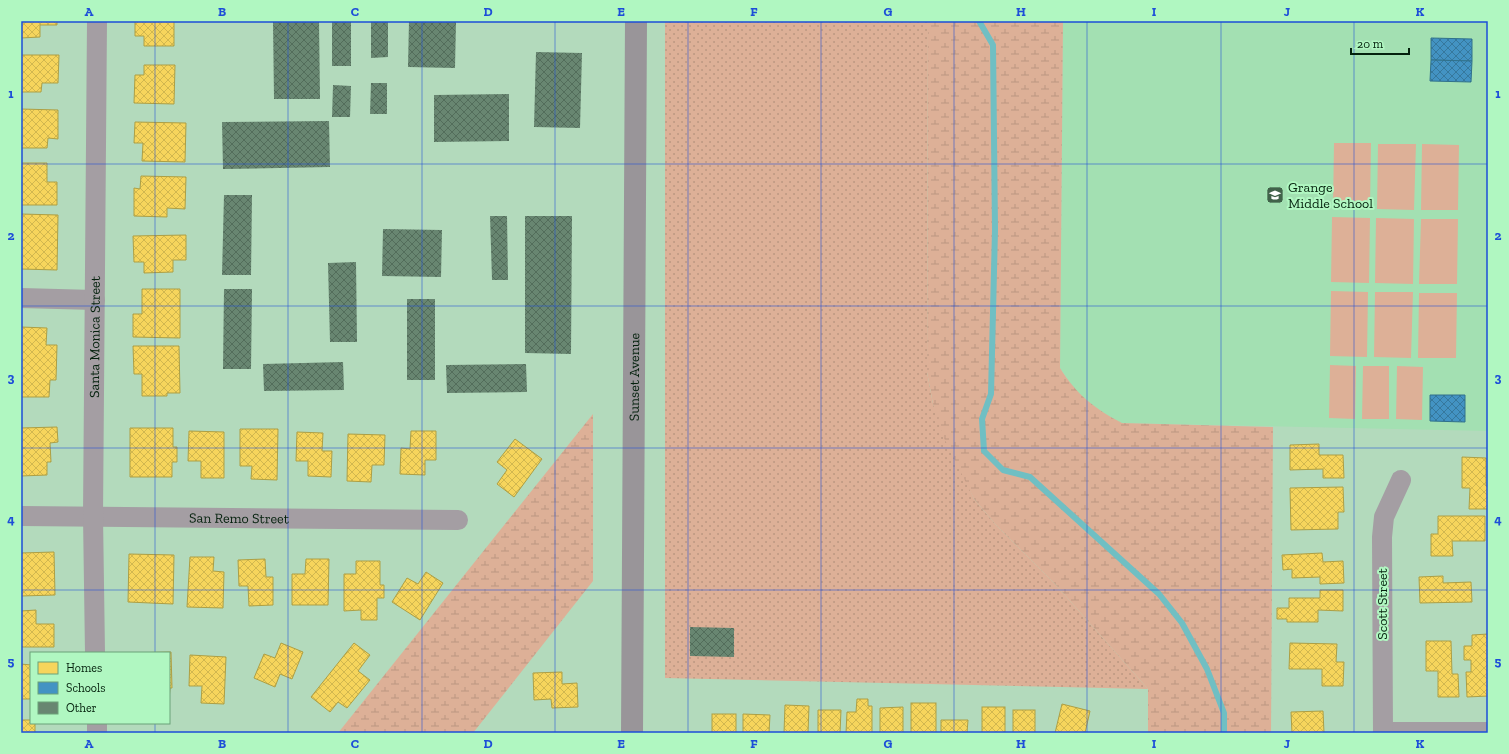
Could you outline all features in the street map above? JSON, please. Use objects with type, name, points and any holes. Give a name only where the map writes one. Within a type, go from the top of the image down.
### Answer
[{"type":"main road","name":"Sunset Avenue","points":[[632,733],[636,21]]},
{"type":"street","name":"Santa Monica Street","points":[[95,652],[93,516],[97,21]]},
{"type":"street","points":[[21,298],[95,300]]},
{"type":"street","name":"Scott Street","points":[[1383,733],[1382,537],[1384,517],[1401,480]]},
{"type":"street","name":"San Remo Street","points":[[21,516],[458,520]]},
{"type":"street","points":[[1383,733],[1488,732]]},
{"type":"shaded area","name":"Grange Middle School","points":[[1063,21],[1488,21],[1488,431],[1121,423],[1101,413],[1077,393],[1060,368]]},
{"type":"green space","points":[[665,21],[928,21],[927,372],[933,404],[974,499],[996,525],[1055,584],[1148,689],[665,678]]},
{"type":"green space","points":[[928,21],[1063,21],[1060,368],[1073,386],[1087,400],[1103,412],[1122,423],[1273,427],[1271,733],[1148,733],[1148,689],[1055,584],[996,525],[974,499],[943,436],[933,404],[927,372]]},
{"type":"green space","points":[[1334,143],[1371,143],[1370,209],[1333,208]]},
{"type":"green space","points":[[1378,144],[1416,144],[1414,210],[1377,209]]},
{"type":"green space","points":[[1422,144],[1459,145],[1458,210],[1421,210]]},
{"type":"green space","points":[[1332,217],[1370,218],[1369,283],[1331,282]]},
{"type":"green space","points":[[1376,218],[1414,219],[1413,284],[1375,283]]},
{"type":"green space","points":[[1421,219],[1458,219],[1457,284],[1419,284]]},
{"type":"green space","points":[[1331,291],[1368,292],[1367,357],[1330,356]]},
{"type":"green space","points":[[1375,292],[1413,292],[1411,358],[1374,357]]},
{"type":"green space","points":[[1419,293],[1457,293],[1456,358],[1418,358]]},
{"type":"green space","points":[[1330,365],[1356,366],[1355,419],[1329,418]]},
{"type":"green space","points":[[1363,366],[1389,366],[1389,419],[1362,419]]},
{"type":"green space","points":[[1397,366],[1423,367],[1422,420],[1396,419]]},
{"type":"green space","points":[[593,414],[593,581],[473,733],[338,733]]},
{"type":"building: Homes","points":[[21,21],[57,21],[57,25],[40,25],[40,37],[21,38]]},
{"type":"building: Homes","points":[[135,21],[174,21],[174,46],[144,46],[144,36],[135,36]]},
{"type":"building: Homes","points":[[21,55],[59,55],[58,83],[42,83],[41,92],[21,92]]},
{"type":"building: Homes","points":[[144,65],[175,65],[174,104],[134,103],[135,75],[144,75]]},
{"type":"building: Homes","points":[[21,109],[58,110],[58,139],[48,138],[47,148],[21,148]]},
{"type":"building: Homes","points":[[135,122],[186,123],[185,162],[142,161],[143,143],[134,143]]},
{"type":"building: Homes","points":[[21,163],[47,163],[47,182],[57,182],[57,205],[21,205]]},
{"type":"building: Homes","points":[[141,176],[186,177],[185,209],[167,208],[167,217],[134,216],[134,188],[140,189]]},
{"type":"building: Homes","points":[[21,214],[58,215],[57,270],[21,269]]},
{"type":"building: Homes","points":[[186,235],[186,260],[173,260],[173,272],[144,273],[144,262],[134,262],[133,236]]},
{"type":"building: Homes","points":[[142,289],[180,289],[180,338],[133,337],[133,314],[142,314]]},
{"type":"building: Homes","points":[[21,327],[47,328],[46,345],[57,345],[56,380],[50,380],[49,397],[21,397]]},
{"type":"building: Homes","points":[[133,346],[179,346],[180,393],[167,393],[167,396],[142,396],[142,374],[134,374]]},
{"type":"building: Homes","points":[[57,427],[58,442],[50,443],[51,462],[47,462],[47,475],[21,476],[21,428]]},
{"type":"building: Homes","points":[[130,428],[173,428],[173,447],[177,447],[177,462],[172,462],[172,477],[130,477]]},
{"type":"building: Homes","points":[[240,429],[278,429],[277,480],[251,479],[252,466],[240,466]]},
{"type":"building: Homes","points":[[189,431],[224,432],[224,478],[201,478],[201,461],[188,461]]},
{"type":"building: Homes","points":[[411,431],[436,431],[436,460],[425,460],[425,475],[400,474],[401,448],[410,449]]},
{"type":"building: Homes","points":[[297,432],[323,433],[322,451],[332,451],[331,477],[308,476],[308,461],[296,461]]},
{"type":"building: Homes","points":[[348,434],[385,435],[384,465],[372,465],[371,482],[347,481]]},
{"type":"building: Homes","points":[[515,439],[542,459],[514,497],[497,484],[507,470],[497,462]]},
{"type":"building: Homes","points":[[1319,444],[1319,455],[1343,455],[1344,478],[1323,478],[1323,469],[1290,470],[1290,445]]},
{"type":"building: Homes","points":[[1462,457],[1486,458],[1488,509],[1469,509],[1470,488],[1462,488]]},
{"type":"building: Homes","points":[[1343,487],[1344,512],[1338,512],[1338,529],[1291,530],[1290,488]]},
{"type":"building: Homes","points":[[1438,516],[1485,516],[1485,541],[1452,541],[1453,556],[1431,556],[1431,534],[1438,534]]},
{"type":"building: Homes","points":[[54,552],[55,595],[21,596],[21,553]]},
{"type":"building: Homes","points":[[1322,553],[1323,562],[1343,561],[1344,583],[1320,584],[1320,577],[1292,578],[1292,569],[1283,570],[1282,555]]},
{"type":"building: Homes","points":[[129,554],[174,555],[173,604],[128,602]]},
{"type":"building: Homes","points":[[190,557],[214,557],[213,571],[224,572],[223,608],[187,607]]},
{"type":"building: Homes","points":[[265,559],[266,577],[273,577],[273,605],[249,606],[248,586],[239,586],[238,560]]},
{"type":"building: Homes","points":[[306,559],[329,559],[328,605],[292,605],[292,574],[305,574]]},
{"type":"building: Homes","points":[[356,561],[380,561],[380,585],[384,585],[384,598],[377,598],[377,620],[361,620],[361,610],[344,611],[344,574],[356,574]]},
{"type":"building: Homes","points":[[426,572],[443,583],[420,620],[392,602],[407,578],[418,584]]},
{"type":"building: Homes","points":[[1443,576],[1443,583],[1471,582],[1472,602],[1420,603],[1419,577]]},
{"type":"building: Homes","points":[[1320,590],[1343,590],[1343,611],[1318,610],[1318,622],[1287,622],[1287,619],[1277,619],[1277,608],[1289,608],[1289,598],[1320,598]]},
{"type":"building: Homes","points":[[36,610],[36,624],[54,624],[54,647],[21,647],[21,611]]},
{"type":"building: Homes","points":[[1488,634],[1488,696],[1467,697],[1466,672],[1471,672],[1471,660],[1464,660],[1464,646],[1472,646],[1472,635]]},
{"type":"building: Homes","points":[[1426,641],[1451,641],[1452,674],[1458,674],[1459,697],[1438,697],[1438,671],[1426,671]]},
{"type":"building: Homes","points":[[281,643],[303,652],[292,679],[280,674],[275,687],[254,678],[264,654],[275,658]]},
{"type":"building: Homes","points":[[354,643],[370,655],[358,671],[370,680],[347,708],[338,702],[330,712],[311,697]]},
{"type":"building: Homes","points":[[1290,643],[1337,644],[1336,662],[1344,662],[1343,686],[1322,686],[1322,669],[1289,669]]},
{"type":"building: Homes","points":[[171,652],[172,688],[170,688]]},
{"type":"building: Homes","points":[[190,655],[226,657],[224,704],[201,703],[202,686],[189,686]]},
{"type":"building: Homes","points":[[21,664],[30,665],[30,699],[21,699]]},
{"type":"building: Homes","points":[[562,672],[562,684],[577,683],[578,707],[552,708],[551,699],[534,700],[533,673]]},
{"type":"building: Homes","points":[[857,699],[868,699],[868,706],[872,706],[872,733],[846,733],[847,712],[856,712]]},
{"type":"building: Homes","points":[[911,703],[936,703],[936,733],[911,733]]},
{"type":"building: Homes","points":[[1062,704],[1090,711],[1085,733],[1055,733]]},
{"type":"building: Homes","points":[[785,705],[809,706],[808,733],[784,733]]},
{"type":"building: Homes","points":[[903,707],[903,733],[880,733],[880,708]]},
{"type":"building: Homes","points":[[982,707],[1005,707],[1005,733],[982,733]]},
{"type":"building: Homes","points":[[818,710],[841,710],[840,733],[818,733]]},
{"type":"building: Homes","points":[[1013,710],[1035,710],[1035,733],[1013,733]]},
{"type":"building: Homes","points":[[1323,711],[1324,733],[1292,733],[1291,712]]},
{"type":"building: Homes","points":[[712,714],[736,714],[736,733],[712,733]]},
{"type":"building: Homes","points":[[743,714],[770,715],[769,733],[743,733]]},
{"type":"building: Homes","points":[[21,720],[30,720],[30,724],[35,724],[35,733],[21,733]]},
{"type":"building: Homes","points":[[941,720],[968,720],[967,733],[941,733]]},
{"type":"building: Schools","points":[[1431,38],[1472,39],[1472,61],[1431,60]]},
{"type":"building: Schools","points":[[1431,60],[1472,61],[1471,82],[1430,81]]},
{"type":"building: Schools","points":[[1430,395],[1465,395],[1465,422],[1430,421]]},
{"type":"building: Other","points":[[273,21],[319,21],[320,99],[274,99]]},
{"type":"building: Other","points":[[332,21],[351,21],[351,66],[332,66]]},
{"type":"building: Other","points":[[371,21],[388,21],[388,57],[371,58]]},
{"type":"building: Other","points":[[409,21],[456,21],[455,68],[408,67]]},
{"type":"building: Other","points":[[536,52],[582,53],[580,128],[534,127]]},
{"type":"building: Other","points":[[371,83],[387,83],[387,114],[370,114]]},
{"type":"building: Other","points":[[333,85],[351,86],[350,117],[332,117]]},
{"type":"building: Other","points":[[509,94],[509,141],[434,142],[434,95]]},
{"type":"building: Other","points":[[329,121],[330,167],[223,169],[222,122]]},
{"type":"building: Other","points":[[224,195],[252,195],[251,275],[222,275]]},
{"type":"building: Other","points":[[490,216],[507,216],[508,280],[492,280]]},
{"type":"building: Other","points":[[525,216],[572,216],[571,354],[525,353]]},
{"type":"building: Other","points":[[383,229],[442,230],[441,277],[382,276]]},
{"type":"building: Other","points":[[356,262],[357,342],[330,342],[328,263]]},
{"type":"building: Other","points":[[224,289],[252,289],[251,369],[223,369]]},
{"type":"building: Other","points":[[407,299],[435,299],[435,380],[407,380]]},
{"type":"building: Other","points":[[343,362],[344,390],[264,391],[263,364]]},
{"type":"building: Other","points":[[526,364],[527,392],[447,393],[446,365]]},
{"type":"building: Other","points":[[690,627],[734,628],[734,657],[690,656]]},
{"type":"waterway","points":[[979,21],[993,45],[995,230],[991,394],[982,419],[984,451],[1003,470],[1030,477],[1159,594],[1182,623],[1207,669],[1224,713],[1224,733]]},
{"type":"place","name":"Grange Middle School","points":[[1275,195]]}]
